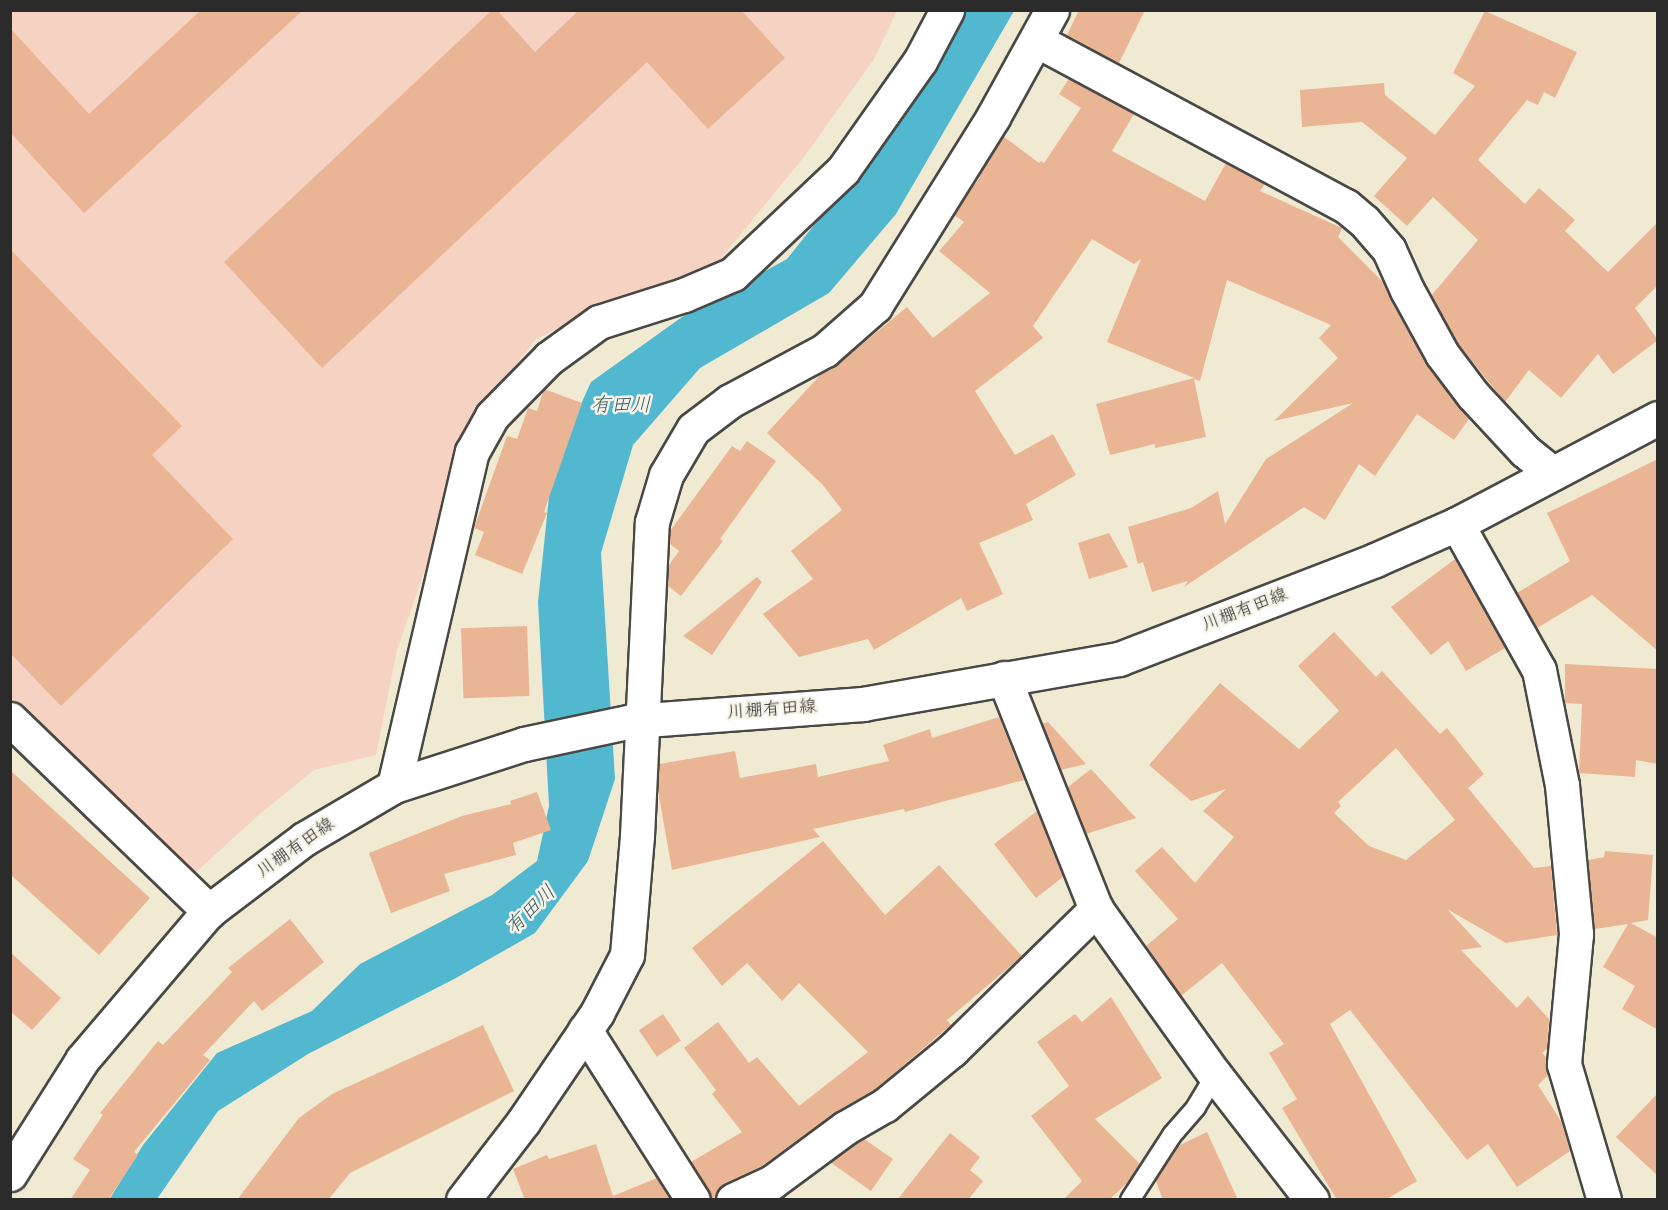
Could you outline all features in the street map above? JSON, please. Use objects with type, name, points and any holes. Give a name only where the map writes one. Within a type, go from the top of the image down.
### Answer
[{"type":"street","points":[[394,786],[472,452],[492,416],[549,358],[599,322],[684,295],[733,274],[843,170],[920,61],[947,10]]},
{"type":"street","points":[[463,1200],[523,1122],[585,1030],[627,955],[638,720],[652,522],[666,475],[693,429],[730,401],[825,350],[875,306],[988,127],[1052,10]]},
{"type":"street","points":[[1036,40],[1346,206],[1364,221],[1389,250],[1407,290],[1442,354],[1466,386],[1525,451],[1552,473]]},
{"type":"street","name":"川棚有田線","points":[[10,1174],[82,1060],[209,911],[304,839],[394,786],[524,744],[638,720],[862,704],[1119,659],[1375,560],[1457,524],[1658,418]]},
{"type":"street","points":[[1457,524],[1539,670],[1562,785],[1576,934],[1564,1064],[1604,1200]]},
{"type":"street","points":[[1004,678],[1096,909],[1215,1075],[1312,1200]]},
{"type":"street","points":[[10,719],[209,911]]},
{"type":"street","points":[[733,1200],[771,1182],[845,1128],[885,1105],[952,1050],[1096,909]]},
{"type":"street","points":[[585,1030],[693,1200]]},
{"type":"lane","points":[[1130,1200],[1172,1135],[1196,1107],[1215,1075]]},
{"type":"shaded area","points":[[10,11],[897,11],[874,59],[804,157],[718,262],[616,302],[536,339],[471,421],[435,541],[397,650],[376,755],[314,770],[261,813],[194,874],[11,698]]},
{"type":"water","name":"有田川","points":[[959,11],[1014,11],[896,214],[829,293],[700,368],[633,445],[601,553],[615,779],[588,861],[535,933],[456,978],[308,1054],[218,1111],[157,1199],[109,1200],[143,1145],[217,1053],[312,1011],[360,964],[492,895],[537,861],[549,806],[538,602],[552,468],[591,382],[682,317],[787,259],[917,96]]},
{"type":"building","points":[[201,10],[303,10],[84,213],[10,132],[10,28],[89,114]]},
{"type":"building","points":[[492,10],[497,10],[535,52],[579,10],[741,10],[785,58],[708,129],[647,62],[322,368],[224,262]]},
{"type":"building","points":[[1079,10],[1145,10],[1119,63],[1067,35]]},
{"type":"building","points":[[1485,11],[1577,52],[1555,98],[1544,92],[1538,105],[1527,100],[1478,160],[1525,204],[1539,188],[1575,220],[1565,231],[1608,272],[1658,222],[1658,285],[1635,308],[1658,340],[1613,374],[1598,354],[1561,398],[1529,370],[1505,402],[1458,344],[1431,296],[1478,240],[1433,197],[1407,226],[1374,196],[1407,158],[1362,122],[1302,127],[1300,90],[1384,83],[1385,95],[1435,135],[1475,86],[1453,73]]},
{"type":"building","points":[[1069,79],[1134,114],[1112,151],[1205,201],[1226,163],[1265,184],[1260,191],[1342,228],[1338,237],[1383,282],[1426,363],[1469,419],[1454,440],[1417,414],[1375,476],[1359,464],[1325,520],[1304,507],[1184,587],[1188,581],[1152,592],[1143,562],[1138,564],[1128,527],[1191,508],[1218,491],[1225,524],[1266,459],[1353,403],[1274,421],[1338,358],[1319,338],[1331,325],[1227,280],[1200,381],[1194,379],[1206,437],[1155,448],[1155,444],[1110,455],[1096,404],[1194,378],[1107,342],[1141,259],[1134,264],[1092,239],[1033,326],[1043,338],[975,391],[1015,455],[1053,434],[1076,475],[1026,504],[1033,520],[979,543],[1003,594],[967,611],[961,598],[874,650],[868,639],[799,657],[763,614],[813,579],[791,551],[842,510],[822,484],[767,433],[822,373],[831,370],[907,307],[933,338],[990,293],[939,251],[964,222],[954,215],[980,177],[978,176],[1003,136],[1039,163],[1041,161],[1044,163],[1081,108],[1059,94]]},
{"type":"building","points":[[10,249],[182,426],[152,455],[233,539],[61,706],[10,653]]},
{"type":"building","points":[[544,389],[582,403],[544,512],[547,513],[522,574],[475,555],[484,532],[474,528],[507,436],[517,439],[528,408],[537,411]]},
{"type":"building","points":[[747,441],[776,461],[720,539],[723,541],[681,596],[668,586],[669,565],[679,551],[670,544],[670,531],[732,446],[740,451]]},
{"type":"building","points":[[1658,459],[1658,651],[1592,595],[1537,628],[1517,593],[1570,561],[1547,513]]},
{"type":"building","points":[[1109,533],[1128,567],[1089,579],[1078,543]]},
{"type":"building","points":[[1455,559],[1505,648],[1466,671],[1448,641],[1431,655],[1391,607]]},
{"type":"building","points":[[757,577],[762,582],[712,655],[683,636]]},
{"type":"building","points":[[527,626],[529,696],[463,698],[461,628]]},
{"type":"building","points":[[1334,632],[1376,677],[1382,671],[1440,734],[1447,728],[1484,774],[1468,788],[1534,868],[1551,866],[1557,935],[1506,943],[1447,909],[1482,947],[1461,950],[1517,1008],[1528,996],[1549,1019],[1547,1049],[1542,1053],[1546,1057],[1548,1075],[1538,1085],[1561,1121],[1570,1151],[1517,1187],[1488,1144],[1467,1160],[1350,1010],[1330,1024],[1417,1181],[1385,1200],[1337,1200],[1282,1108],[1297,1099],[1269,1053],[1284,1044],[1222,963],[1181,996],[1146,946],[1178,919],[1135,871],[1162,847],[1195,883],[1234,837],[1203,811],[1226,789],[1191,801],[1149,765],[1220,683],[1299,749],[1339,711],[1298,666]],"holes":[[[1396,748],[1455,820],[1406,860],[1369,846],[1334,813],[1341,806],[1338,802]]]},
{"type":"building","points":[[1565,664],[1658,669],[1658,764],[1636,760],[1635,777],[1579,773],[1582,704],[1565,703]]},
{"type":"building","points":[[999,717],[1024,780],[905,812],[904,809],[813,829],[820,837],[672,870],[658,791],[659,764],[735,751],[740,778],[816,764],[818,777],[889,761],[883,745],[930,729],[932,738]]},
{"type":"building","points":[[1048,722],[1086,764],[1061,770],[1042,724]]},
{"type":"building","points":[[1091,769],[1136,818],[1086,834],[1068,787]]},
{"type":"building","points":[[10,770],[150,898],[99,955],[10,874]]},
{"type":"building","points":[[537,792],[551,830],[513,843],[516,855],[444,874],[450,891],[391,913],[369,853],[462,816],[511,804],[510,801]]},
{"type":"building","points":[[1037,811],[1063,877],[1036,898],[994,844]]},
{"type":"building","points":[[823,841],[885,915],[939,865],[1022,956],[947,1020],[951,1025],[874,1090],[834,1113],[762,1166],[725,1183],[712,1200],[691,1162],[742,1132],[712,1094],[716,1090],[684,1048],[718,1022],[749,1063],[757,1057],[799,1106],[868,1052],[799,983],[782,1001],[747,963],[722,986],[692,948]]},
{"type":"building","points":[[1605,851],[1653,855],[1648,920],[1631,923],[1658,938],[1658,1030],[1622,1009],[1635,986],[1603,967],[1628,924],[1594,929],[1588,860],[1604,857]]},
{"type":"building","points":[[290,919],[324,962],[262,1011],[254,1001],[203,1055],[210,1060],[134,1152],[138,1155],[108,1200],[70,1200],[90,1170],[73,1159],[103,1115],[100,1113],[158,1041],[163,1045],[232,972],[228,968]]},
{"type":"building","points":[[10,952],[61,998],[32,1030],[10,1011]]},
{"type":"building","points":[[1111,997],[1162,1078],[1095,1119],[1140,1164],[1130,1180],[1109,1200],[1063,1200],[1082,1181],[1031,1116],[1069,1086],[1037,1042],[1075,1014],[1082,1022]]},
{"type":"building","points":[[663,1014],[681,1041],[657,1057],[639,1030]]},
{"type":"building","points":[[483,1025],[514,1091],[350,1173],[328,1200],[237,1200],[299,1118],[332,1094]]},
{"type":"building","points":[[1658,1093],[1658,1176],[1616,1137]]},
{"type":"building","points":[[1207,1132],[1238,1200],[1163,1200],[1156,1181],[1178,1146]]},
{"type":"building","points":[[950,1133],[980,1157],[970,1170],[983,1181],[968,1200],[897,1200]]},
{"type":"building","points":[[864,1139],[893,1159],[871,1191],[830,1162]]},
{"type":"building","points":[[596,1144],[613,1196],[657,1178],[670,1200],[525,1200],[513,1169],[547,1155],[549,1159]]}]
